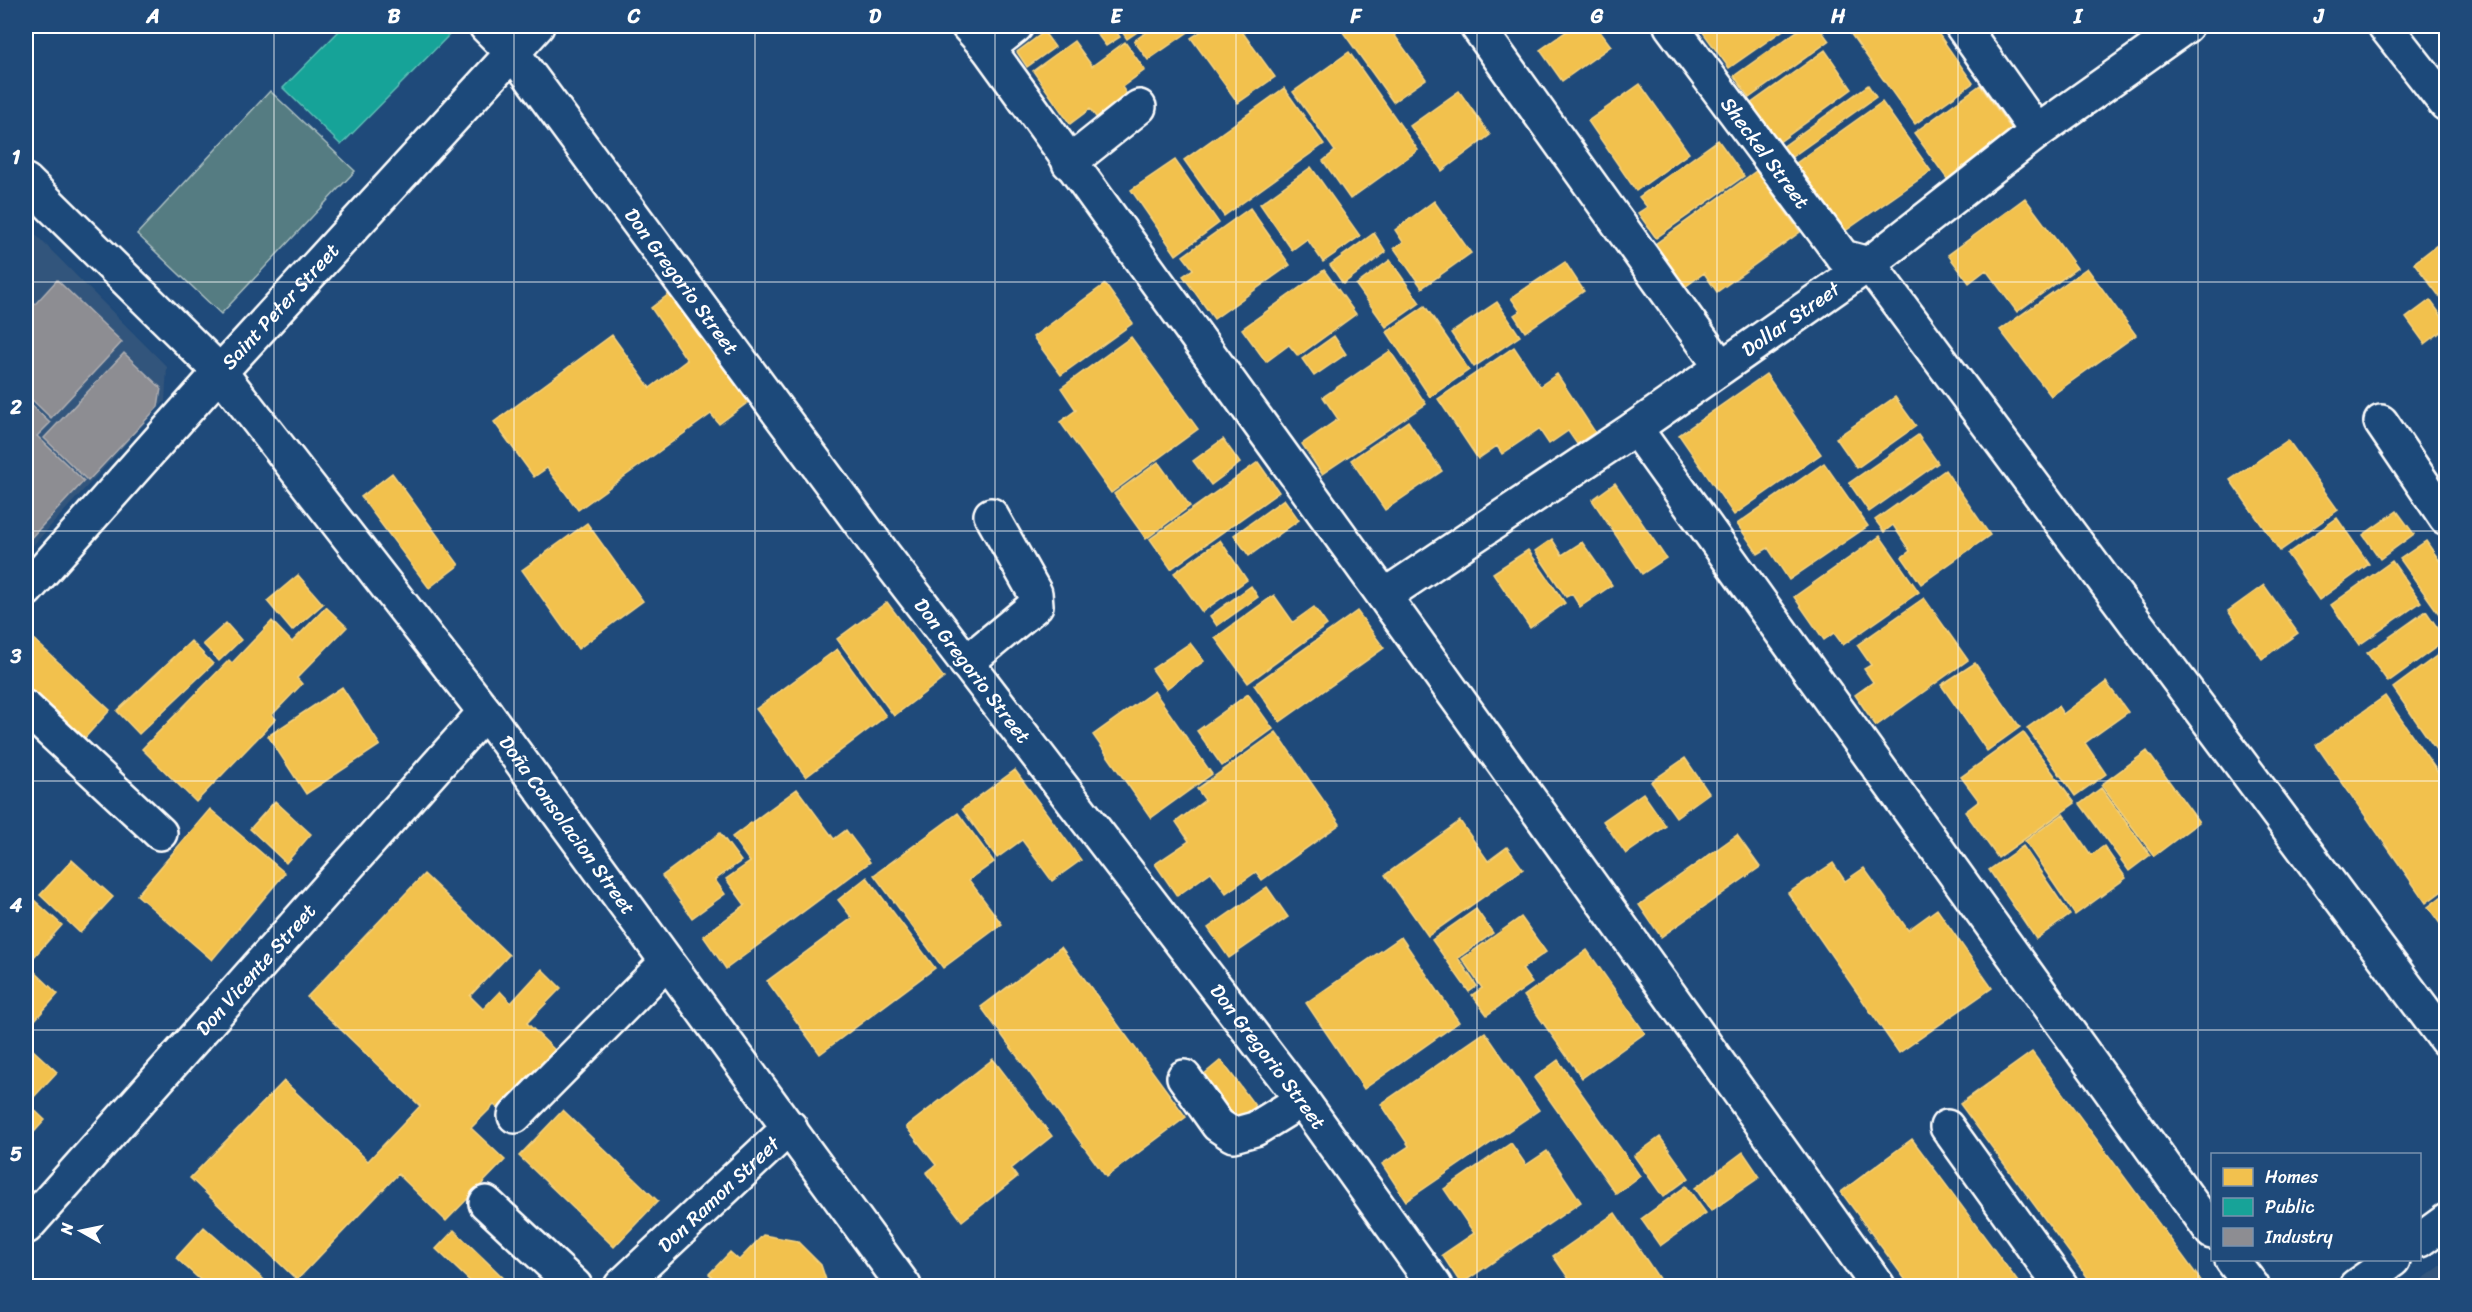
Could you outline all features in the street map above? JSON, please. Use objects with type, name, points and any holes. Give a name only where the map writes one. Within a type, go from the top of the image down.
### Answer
[{"type":"street","name":"Don Gregorio Street","points":[[486,26],[513,53],[884,555],[1302,1100],[1435,1287]]},
{"type":"street","name":"Saint Peter Street","points":[[26,590],[220,372],[537,26]]},
{"type":"street","points":[[1016,26],[978,37],[1384,596],[1878,1287]]},
{"type":"street","points":[[1477,26],[1721,367]]},
{"type":"street","name":"Sheckel Street","points":[[1671,26],[1843,257],[1869,264]]},
{"type":"street","points":[[1962,26],[2037,132]]},
{"type":"street","name":"Dollar Street","points":[[1384,596],[1635,428],[1869,264],[2037,132],[2186,26]]},
{"type":"street","points":[[2385,26],[2446,104]]},
{"type":"street","points":[[1069,164],[1139,107]]},
{"type":"street","name":"Doña Consolacion Street","points":[[26,181],[220,372],[485,712],[790,1127],[904,1287]]},
{"type":"street","points":[[1869,264],[2446,1040]]},
{"type":"street","points":[[2381,422],[2446,518]]},
{"type":"street","points":[[1635,428],[2211,1231]]},
{"type":"street","points":[[966,663],[1036,605],[1035,593],[991,515]]},
{"type":"street","points":[[26,708],[160,832]]},
{"type":"street","name":"Don Vicente Street","points":[[26,1227],[485,712]]},
{"type":"street","points":[[515,1116],[667,962]]},
{"type":"street","points":[[1184,1077],[1218,1125],[1233,1135],[1255,1130],[1302,1100]]},
{"type":"street","points":[[1947,1126],[2061,1287]]},
{"type":"street","name":"Don Ramon Street","points":[[621,1287],[790,1127]]},
{"type":"street","points":[[486,1203],[575,1287]]},
{"type":"street","points":[[2421,1239],[2446,1221]]},
{"type":"street","points":[[2233,1261],[2252,1287]]},
{"type":"street","points":[[2356,1287],[2392,1261]]},
{"type":"shaded area","points":[[26,225],[167,367],[165,401],[26,553]]},
{"type":"shaded area","points":[[2446,1262],[2446,1286],[2413,1286]]},
{"type":"green space","points":[[270,91],[355,171],[221,314],[137,234]]},
{"type":"building: Homes","points":[[1091,26],[1113,26],[1120,37],[1106,46]]},
{"type":"building: Homes","points":[[1118,26],[1146,26],[1127,39]]},
{"type":"building: Homes","points":[[1155,26],[1197,26],[1148,60],[1134,41]]},
{"type":"building: Homes","points":[[1209,26],[1238,26],[1275,77],[1238,103],[1191,38]]},
{"type":"building: Homes","points":[[1344,26],[1388,26],[1426,79],[1393,102],[1340,28]]},
{"type":"building: Homes","points":[[1574,26],[1596,26],[1611,46],[1562,81],[1540,50]]},
{"type":"building: Homes","points":[[1709,26],[1789,26],[1729,68],[1702,31]]},
{"type":"building: Homes","points":[[1804,26],[1818,26],[1829,41],[1749,98],[1734,76]]},
{"type":"building: Homes","points":[[1845,26],[1933,26],[1973,83],[1915,124]]},
{"type":"building: Homes","points":[[1044,32],[1055,47],[1027,67],[1017,52]]},
{"type":"building: Homes","points":[[1074,41],[1092,66],[1125,42],[1145,70],[1122,87],[1132,102],[1102,125],[1090,109],[1070,124],[1033,71]]},
{"type":"building: Homes","points":[[1825,50],[1852,89],[1778,143],[1750,104]]},
{"type":"building: Homes","points":[[1349,52],[1418,150],[1350,199],[1323,161],[1335,151],[1293,92]]},
{"type":"building: Homes","points":[[1640,84],[1689,153],[1636,191],[1588,121]]},
{"type":"building: Homes","points":[[1868,85],[1876,97],[1789,159],[1781,148]]},
{"type":"building: Homes","points":[[1980,85],[2014,133],[1948,180],[1914,133]]},
{"type":"building: Homes","points":[[1284,88],[1324,144],[1224,216],[1184,160]]},
{"type":"building: Homes","points":[[1459,91],[1490,135],[1442,171],[1410,126]]},
{"type":"building: Homes","points":[[1882,102],[1931,171],[1841,234],[1792,166]]},
{"type":"building: Homes","points":[[1718,140],[1744,176],[1656,238],[1638,213],[1647,207],[1639,197]]},
{"type":"building: Homes","points":[[1175,160],[1219,223],[1176,255],[1131,190]]},
{"type":"building: Homes","points":[[1311,167],[1360,236],[1323,262],[1307,239],[1292,250],[1260,204]]},
{"type":"building: Homes","points":[[1756,171],[1800,232],[1717,292],[1704,273],[1681,290],[1651,247]]},
{"type":"building: Homes","points":[[2025,198],[2077,268],[2017,312],[1986,270],[1969,283],[1948,255]]},
{"type":"building: Homes","points":[[1434,201],[1471,253],[1422,288],[1394,248],[1403,242],[1395,230]]},
{"type":"building: Homes","points":[[1250,208],[1290,265],[1214,319],[1183,276],[1193,269],[1183,256]]},
{"type":"building: Homes","points":[[1374,233],[1386,252],[1343,284],[1330,265]]},
{"type":"building: Homes","points":[[2446,238],[2446,305],[2414,263]]},
{"type":"building: Homes","points":[[1390,260],[1420,303],[1386,327],[1356,285]]},
{"type":"building: Homes","points":[[1565,262],[1584,291],[1525,332],[1514,315],[1520,311],[1511,298]]},
{"type":"building: Homes","points":[[2087,268],[2136,335],[2051,396],[2000,330]]},
{"type":"building: Homes","points":[[1324,270],[1356,314],[1298,356],[1289,345],[1266,362],[1242,329]]},
{"type":"building: Homes","points":[[1105,284],[1133,323],[1061,375],[1033,337]]},
{"type":"building: Homes","points":[[673,291],[751,400],[719,424],[711,414],[578,510],[547,468],[534,477],[494,422],[612,335],[650,388],[687,360],[651,308]]},
{"type":"building: Homes","points":[[2430,300],[2446,322],[2446,328],[2425,344],[2406,318]]},
{"type":"building: Homes","points":[[1497,302],[1520,336],[1474,367],[1451,333]]},
{"type":"building: Homes","points":[[1425,306],[1469,370],[1430,397],[1387,332]]},
{"type":"building: Homes","points":[[1334,336],[1346,354],[1314,376],[1302,359]]},
{"type":"building: Homes","points":[[1131,337],[1198,429],[1111,493],[1060,422],[1076,410],[1061,388]]},
{"type":"building: Homes","points":[[1514,347],[1540,386],[1557,374],[1595,432],[1577,444],[1568,431],[1549,444],[1539,429],[1502,454],[1497,446],[1478,459],[1438,399]]},
{"type":"building: Homes","points":[[1390,351],[1426,404],[1322,474],[1302,444],[1338,419],[1323,397]]},
{"type":"building: Homes","points":[[1766,374],[1821,454],[1734,515],[1679,435]]},
{"type":"building: Homes","points":[[1895,397],[1916,426],[1857,468],[1836,438]]},
{"type":"building: Homes","points":[[1408,421],[1442,471],[1385,510],[1351,460]]},
{"type":"building: Homes","points":[[1918,435],[1938,463],[1869,512],[1849,483]]},
{"type":"building: Homes","points":[[1223,439],[1240,463],[1211,485],[1193,461]]},
{"type":"building: Homes","points":[[2288,440],[2338,510],[2280,551],[2230,480]]},
{"type":"building: Homes","points":[[1158,462],[1190,506],[1146,539],[1114,494]]},
{"type":"building: Homes","points":[[1258,462],[1279,492],[1171,569],[1150,539]]},
{"type":"building: Homes","points":[[1824,463],[1868,526],[1789,580],[1768,548],[1758,554],[1737,524]]},
{"type":"building: Homes","points":[[1945,470],[1990,535],[1921,584],[1902,557],[1910,551],[1893,525],[1884,532],[1875,520]]},
{"type":"building: Homes","points":[[392,473],[459,565],[429,588],[361,497]]},
{"type":"building: Homes","points":[[1615,483],[1666,558],[1642,574],[1592,500]]},
{"type":"building: Homes","points":[[1284,499],[1299,520],[1249,556],[1234,535]]},
{"type":"building: Homes","points":[[2397,511],[2414,534],[2380,559],[2363,535]]},
{"type":"building: Homes","points":[[2337,518],[2369,564],[2319,600],[2287,554]]},
{"type":"building: Homes","points":[[587,523],[643,601],[578,649],[522,570]]},
{"type":"building: Homes","points":[[1880,536],[1919,592],[1843,645],[1834,633],[1824,640],[1794,597]]},
{"type":"building: Homes","points":[[1552,539],[1562,555],[1582,542],[1612,585],[1580,607],[1572,594],[1566,597],[1535,551]]},
{"type":"building: Homes","points":[[1220,540],[1247,580],[1202,612],[1174,573]]},
{"type":"building: Homes","points":[[2426,541],[2446,570],[2446,624],[2400,559]]},
{"type":"building: Homes","points":[[1528,550],[1565,603],[1530,628],[1493,573]]},
{"type":"building: Homes","points":[[2392,561],[2421,602],[2359,645],[2331,605]]},
{"type":"building: Homes","points":[[298,575],[323,604],[292,631],[267,601]]},
{"type":"building: Homes","points":[[2264,585],[2298,633],[2262,659],[2228,611]]},
{"type":"building: Homes","points":[[1251,586],[1258,597],[1217,626],[1210,616]]},
{"type":"building: Homes","points":[[1274,595],[1293,622],[1314,607],[1327,625],[1248,683],[1215,638]]},
{"type":"building: Homes","points":[[1924,598],[1968,660],[1876,726],[1855,695],[1873,682],[1864,669],[1871,665],[1857,645]]},
{"type":"building: Homes","points":[[887,602],[944,678],[894,716],[837,639]]},
{"type":"building: Homes","points":[[326,607],[347,627],[297,678],[302,684],[272,715],[276,719],[196,802],[142,749],[229,660],[232,663],[272,621],[292,642]]},
{"type":"building: Homes","points":[[1357,611],[1384,648],[1280,722],[1254,685]]},
{"type":"building: Homes","points":[[2426,611],[2446,640],[2388,682],[2367,653]]},
{"type":"building: Homes","points":[[226,623],[241,640],[219,661],[203,644]]},
{"type":"building: Homes","points":[[29,635],[110,710],[83,740],[26,687],[26,639]]},
{"type":"building: Homes","points":[[191,641],[213,664],[139,734],[117,711]]},
{"type":"building: Homes","points":[[1190,643],[1204,661],[1166,689],[1152,669]]},
{"type":"building: Homes","points":[[837,649],[886,716],[806,777],[756,709]]},
{"type":"building: Homes","points":[[2446,649],[2446,764],[2393,688]]},
{"type":"building: Homes","points":[[1975,663],[2020,727],[1987,751],[1941,685]]},
{"type":"building: Homes","points":[[2106,682],[2128,712],[2085,743],[2106,774],[2075,796],[2027,728],[2058,706],[2063,714]]},
{"type":"building: Homes","points":[[342,687],[380,745],[306,794],[268,736]]},
{"type":"building: Homes","points":[[1154,691],[1212,774],[1151,818],[1093,735]]},
{"type":"building: Homes","points":[[1248,694],[1273,729],[1222,766],[1197,731]]},
{"type":"building: Homes","points":[[2385,696],[2446,784],[2446,888],[2426,903],[2316,745]]},
{"type":"building: Homes","points":[[1276,732],[1340,824],[1262,880],[1256,872],[1226,893],[1211,872],[1177,896],[1155,864],[1189,841],[1176,822],[1205,800],[1197,789]]},
{"type":"building: Homes","points":[[2023,732],[2075,803],[1998,858],[1965,812],[1979,801],[1961,777]]},
{"type":"building: Homes","points":[[2147,751],[2199,822],[2154,856],[2101,785]]},
{"type":"building: Homes","points":[[1685,758],[1709,793],[1676,817],[1651,782]]},
{"type":"building: Homes","points":[[1015,770],[1081,860],[1052,881],[1022,840],[997,858],[962,809]]},
{"type":"building: Homes","points":[[2101,788],[2150,855],[2129,871],[2080,804]]},
{"type":"building: Homes","points":[[797,789],[834,839],[846,830],[870,862],[726,969],[703,936],[745,905],[726,879],[750,862],[732,837]]},
{"type":"building: Homes","points":[[1643,793],[1666,826],[1626,854],[1603,821]]},
{"type":"building: Homes","points":[[275,801],[311,834],[286,863],[250,829]]},
{"type":"building: Homes","points":[[210,809],[285,873],[212,960],[137,895]]},
{"type":"building: Homes","points":[[958,813],[994,862],[969,880],[1002,924],[943,968],[874,875]]},
{"type":"building: Homes","points":[[2063,814],[2091,855],[2104,846],[2126,878],[2075,915],[2025,841]]},
{"type":"building: Homes","points":[[1460,821],[1488,861],[1507,847],[1523,869],[1428,936],[1385,875]]},
{"type":"building: Homes","points":[[720,833],[741,861],[715,880],[725,894],[692,918],[662,876]]},
{"type":"building: Homes","points":[[1737,835],[1760,867],[1661,937],[1639,905]]},
{"type":"building: Homes","points":[[2023,846],[2070,915],[2036,939],[1989,870]]},
{"type":"building: Homes","points":[[72,860],[113,897],[80,933],[40,895]]},
{"type":"building: Homes","points":[[1833,863],[1845,881],[1864,868],[1908,930],[1937,909],[1992,988],[1899,1053],[1788,893]]},
{"type":"building: Homes","points":[[424,874],[509,955],[470,996],[483,1009],[500,991],[511,1003],[542,969],[561,988],[527,1023],[562,1057],[506,1116],[494,1105],[471,1128],[505,1160],[446,1221],[398,1174],[297,1280],[190,1178],[284,1081],[368,1161],[420,1106],[307,997]]},
{"type":"building: Homes","points":[[867,877],[935,968],[820,1054],[767,981],[852,918],[838,900]]},
{"type":"building: Homes","points":[[1267,887],[1288,917],[1229,958],[1208,928]]},
{"type":"building: Homes","points":[[2446,893],[2446,932],[2428,907]]},
{"type":"building: Homes","points":[[33,899],[62,925],[26,966],[26,907]]},
{"type":"building: Homes","points":[[1476,909],[1493,933],[1458,958],[1477,986],[1469,992],[1432,940]]},
{"type":"building: Homes","points":[[1521,917],[1546,952],[1522,969],[1532,983],[1487,1015],[1472,995],[1482,988],[1462,959]]},
{"type":"building: Homes","points":[[1401,937],[1459,1022],[1364,1089],[1306,1003]]},
{"type":"building: Homes","points":[[1061,947],[1186,1117],[1106,1177],[981,1007]]},
{"type":"building: Homes","points":[[1587,950],[1645,1033],[1582,1078],[1524,996]]},
{"type":"building: Homes","points":[[33,970],[58,994],[26,1030],[26,979]]},
{"type":"building: Homes","points":[[1485,1032],[1539,1110],[1406,1201],[1382,1164],[1409,1146],[1381,1104]]},
{"type":"building: Homes","points":[[32,1049],[57,1072],[33,1098],[26,1091],[26,1057]]},
{"type":"building: Homes","points":[[2032,1052],[2205,1286],[2094,1286],[1960,1104]]},
{"type":"building: Homes","points":[[993,1059],[1052,1136],[1011,1169],[1017,1177],[962,1221],[926,1173],[936,1165],[906,1127]]},
{"type":"building: Homes","points":[[1221,1060],[1259,1111],[1236,1129],[1198,1079]]},
{"type":"building: Homes","points":[[1558,1060],[1640,1176],[1616,1194],[1534,1078]]},
{"type":"building: Homes","points":[[26,1102],[45,1120],[26,1141]]},
{"type":"building: Homes","points":[[563,1110],[658,1201],[614,1247],[519,1156]]},
{"type":"building: Homes","points":[[1660,1137],[1689,1178],[1663,1197],[1634,1156]]},
{"type":"building: Homes","points":[[1912,1139],[2021,1286],[1910,1286],[1841,1192]]},
{"type":"building: Homes","points":[[1511,1143],[1526,1165],[1547,1151],[1581,1202],[1461,1284],[1442,1255],[1474,1233],[1444,1189]]},
{"type":"building: Homes","points":[[1743,1152],[1760,1177],[1711,1211],[1695,1188]]},
{"type":"building: Homes","points":[[1686,1186],[1706,1213],[1660,1246],[1641,1219]]},
{"type":"building: Homes","points":[[1615,1213],[1664,1286],[1574,1286],[1553,1256]]},
{"type":"building: Homes","points":[[204,1227],[271,1286],[207,1286],[176,1258]]},
{"type":"building: Homes","points":[[454,1230],[512,1286],[475,1286],[436,1249]]},
{"type":"building: Homes","points":[[763,1235],[797,1241],[821,1265],[828,1286],[714,1286],[718,1282],[709,1274],[730,1252],[739,1260]]},
{"type":"building: Public","points":[[344,26],[443,26],[451,33],[341,145],[283,88]]},
{"type":"building: Industry","points":[[26,258],[35,267],[26,278]]},
{"type":"building: Industry","points":[[57,280],[122,342],[51,418],[26,394],[26,314]]},
{"type":"building: Industry","points":[[124,353],[161,388],[158,407],[88,481],[44,438]]},
{"type":"building: Industry","points":[[26,400],[50,423],[37,436],[84,481],[26,543]]}]
